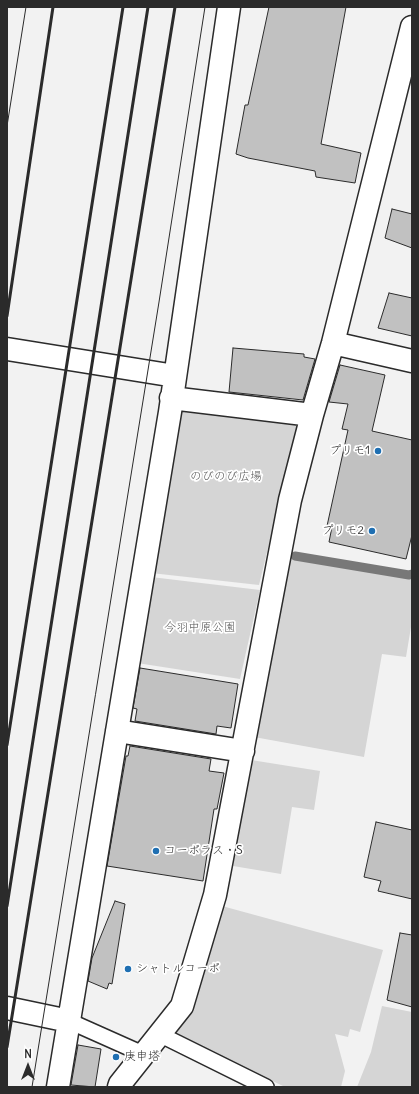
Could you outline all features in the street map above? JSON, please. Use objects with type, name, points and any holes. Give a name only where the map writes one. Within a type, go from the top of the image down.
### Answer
[{"type":"street","points":[[58,1087],[175,376],[229,7]]},
{"type":"street","points":[[119,1087],[143,1054],[182,1006],[216,895],[290,500],[312,415],[333,343],[412,27]]},
{"type":"street","points":[[333,343],[412,361]]},
{"type":"street","points":[[7,349],[175,376]]},
{"type":"street","points":[[171,398],[312,415]]},
{"type":"street","points":[[117,731],[243,751]]},
{"type":"street","points":[[7,1008],[69,1021]]},
{"type":"lane","points":[[69,1021],[143,1054]]},
{"type":"lane","points":[[159,1034],[266,1087]]},
{"type":"green space","name":"のびのび広場","points":[[179,410],[298,425],[259,585],[151,573]]},
{"type":"green space","points":[[286,556],[412,578],[412,621],[406,657],[382,654],[364,757],[254,737]]},
{"type":"green space","name":"今羽中原公園","points":[[151,577],[260,590],[240,679],[137,663]]},
{"type":"green space","points":[[251,760],[320,771],[314,810],[292,807],[281,874],[233,866]]},
{"type":"green space","points":[[222,906],[383,950],[360,1032],[350,1029],[348,1037],[335,1034],[345,1071],[341,1087],[283,1086],[173,1034],[195,1002]]},
{"type":"green space","points":[[382,1006],[412,1012],[412,1087],[357,1087],[371,1052]]},
{"type":"building","points":[[269,7],[346,7],[321,144],[361,153],[355,183],[316,177],[315,171],[248,158],[236,154],[245,105],[248,105]]},
{"type":"building","points":[[392,209],[412,214],[412,248],[385,238]]},
{"type":"building","points":[[389,293],[412,298],[412,336],[378,328]]},
{"type":"building","points":[[233,348],[304,354],[304,357],[315,359],[303,400],[229,392]]},
{"type":"building","points":[[340,365],[385,375],[372,431],[412,440],[412,535],[406,559],[329,542],[332,527],[327,526],[348,430],[342,429],[348,404],[329,402]]},
{"type":"building","points":[[140,668],[238,684],[231,728],[217,726],[216,734],[135,721],[137,709],[133,708]]},
{"type":"building","points":[[130,746],[211,759],[209,771],[224,773],[217,809],[214,809],[203,881],[107,866],[126,756],[128,756]]},
{"type":"building","points":[[376,822],[412,830],[412,899],[378,891],[381,881],[364,877]]},
{"type":"building","points":[[115,901],[125,904],[112,984],[109,983],[107,989],[88,981],[92,958]]},
{"type":"building","points":[[400,933],[412,935],[412,1007],[387,1000]]},
{"type":"building","points":[[78,1045],[101,1049],[95,1087],[71,1085]]},
{"type":"waterway","points":[[295,556],[409,575],[412,574]]},
{"type":"tram line","points":[[7,126],[26,7]]},
{"type":"tram line","points":[[32,1087],[159,302],[205,7]]},
{"type":"railway","points":[[7,316],[53,7]]},
{"type":"railway","points":[[7,745],[123,7]]},
{"type":"railway","points":[[7,906],[148,7]]},
{"type":"railway","points":[[7,1047],[175,7]]},
{"type":"place","name":"プリモ1","points":[[378,451]]},
{"type":"place","name":"プリモ2","points":[[372,531]]},
{"type":"place","name":"コーポラス・S","points":[[156,851]]},
{"type":"place","name":"シャトルコーポ","points":[[128,969]]},
{"type":"place","name":"庚申塔","points":[[116,1057]]}]
